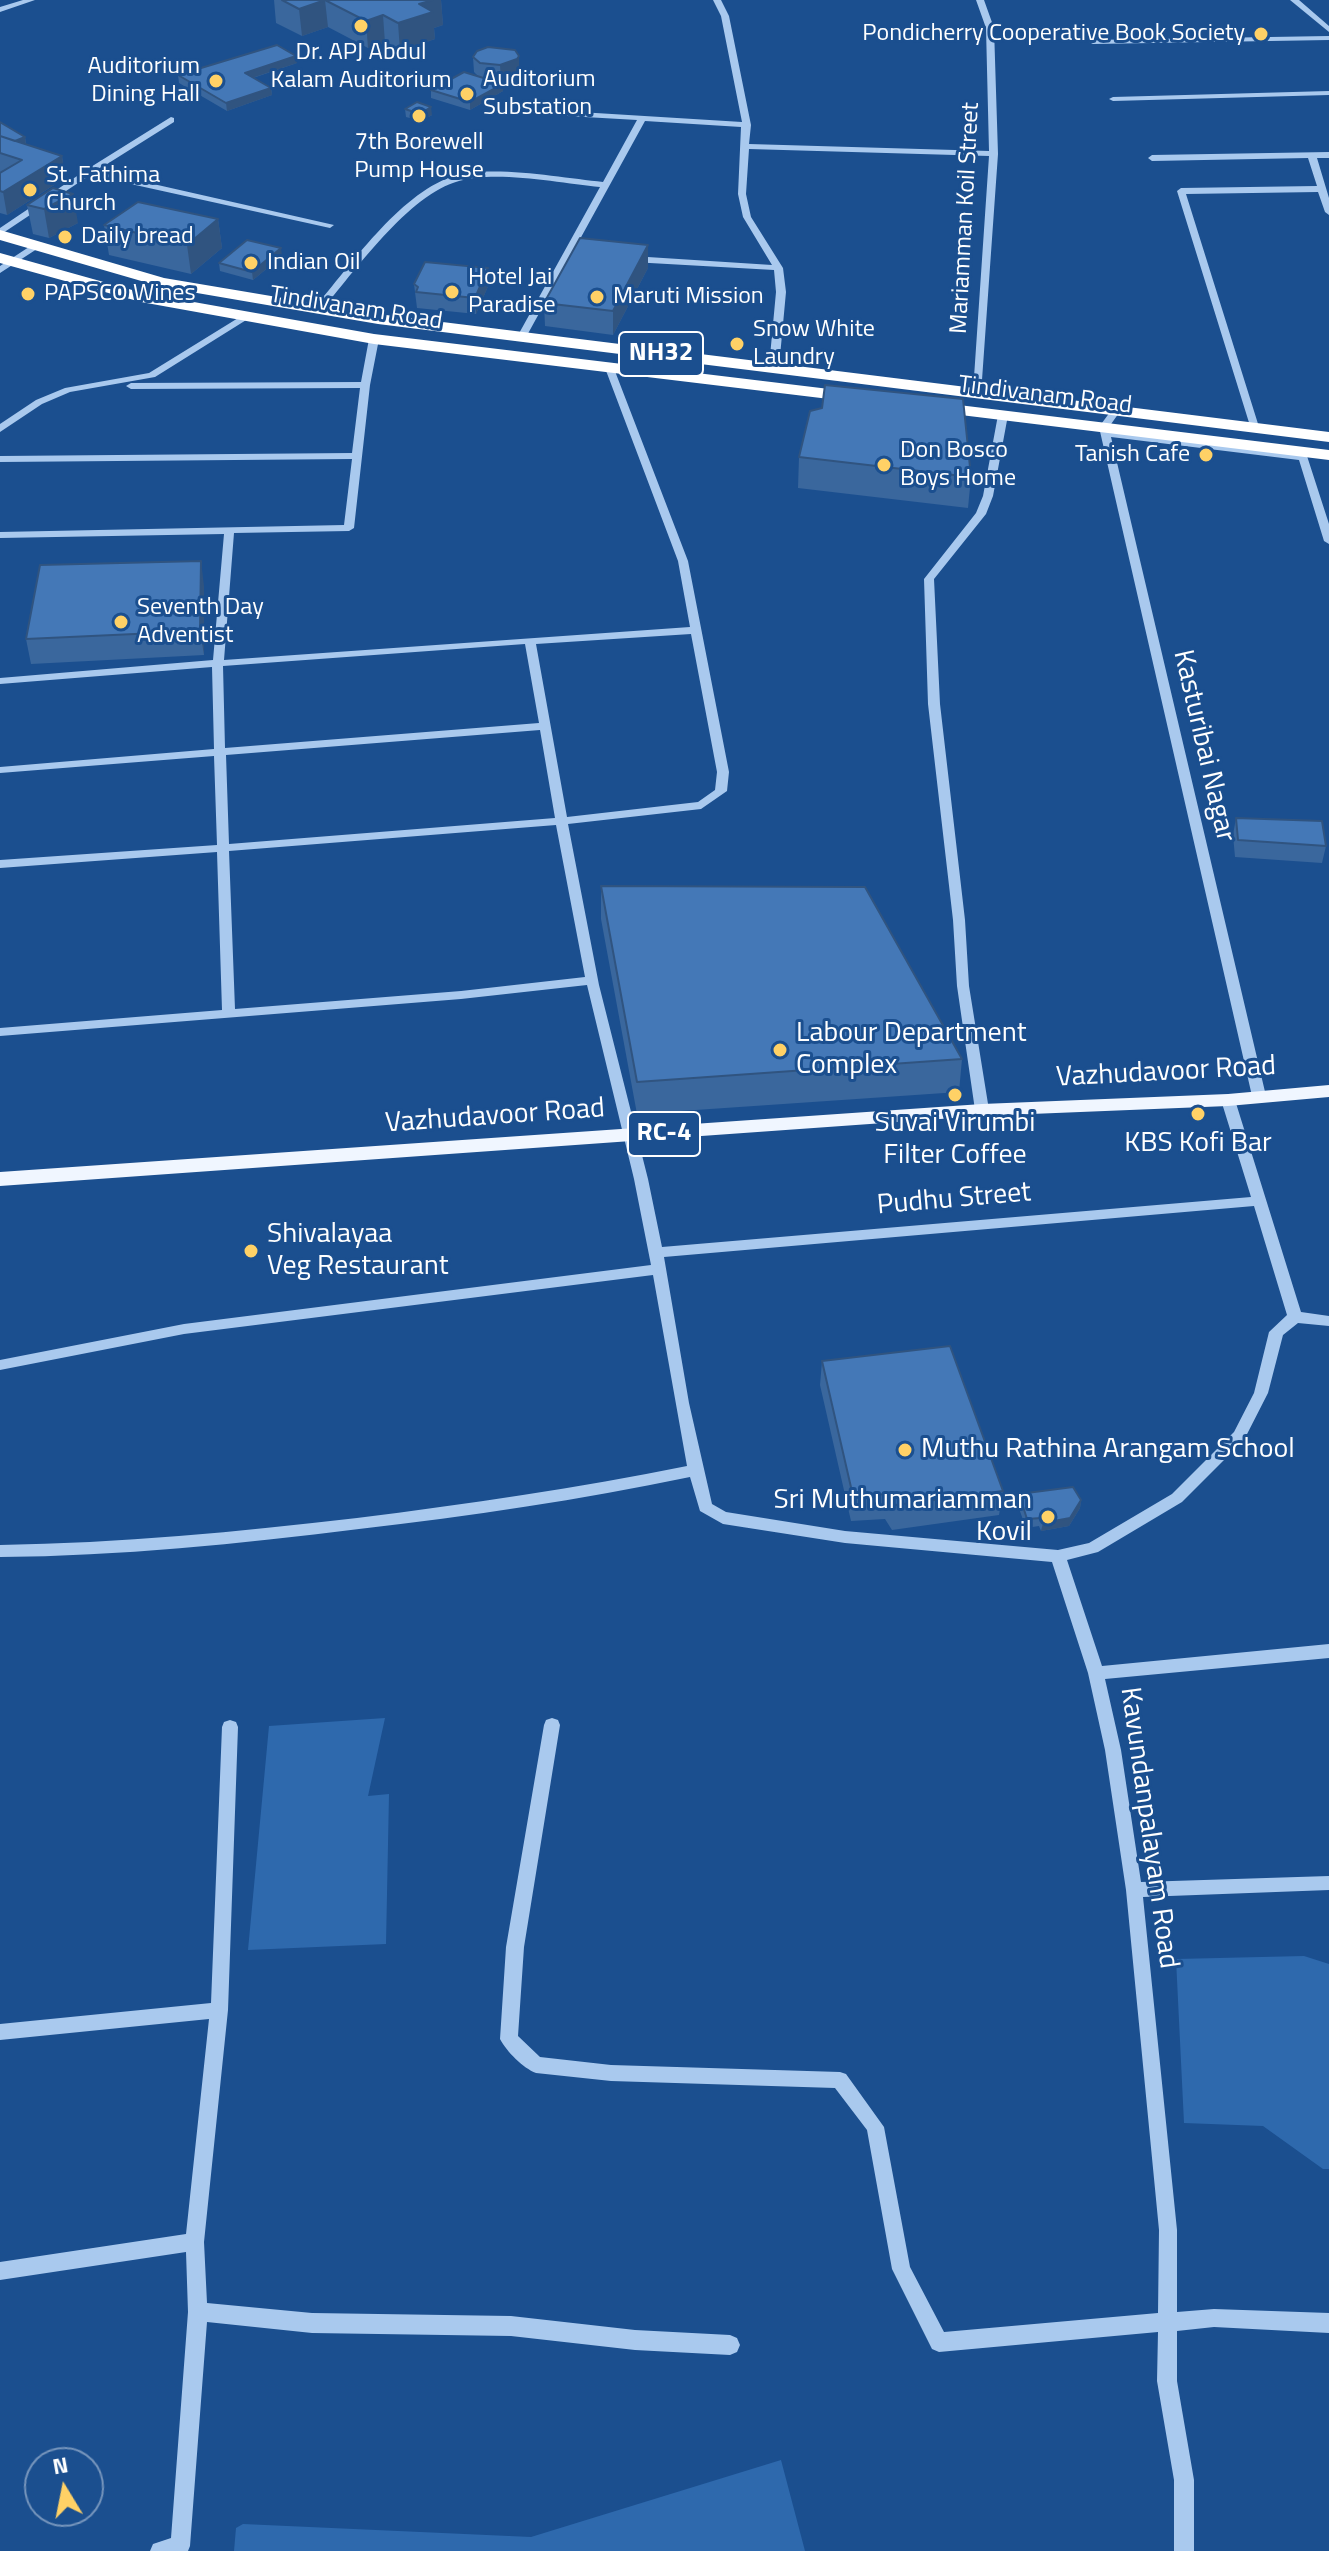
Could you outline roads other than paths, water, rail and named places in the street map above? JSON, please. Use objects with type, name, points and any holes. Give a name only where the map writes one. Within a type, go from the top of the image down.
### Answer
[{"type":"highway","name":"NH32","points":[[0,234],[35,247],[162,282],[318,309],[1329,437]]},
{"type":"highway","name":"Tindivanam Road","points":[[4,263],[141,297],[374,339],[877,400]]},
{"type":"highway","name":"Tindivanam Road","points":[[924,406],[1329,455]]},
{"type":"main road","name":"Vazhudavoor Road","points":[[0,1179],[982,1110],[1228,1100],[1329,1091]]},
{"type":"street","points":[[0,10],[31,0]]},
{"type":"street","points":[[717,0],[725,16],[747,125],[742,194],[747,217],[778,268],[781,292],[774,367]]},
{"type":"street","name":"Mariamman Koil Street","points":[[978,392],[994,154],[990,28],[980,0]]},
{"type":"street","points":[[1294,0],[1329,30]]},
{"type":"street","points":[[1093,42],[1329,38]]},
{"type":"street","points":[[1113,99],[1329,93]]},
{"type":"street","points":[[550,112],[747,125]]},
{"type":"street","points":[[522,337],[642,118]]},
{"type":"street","points":[[0,234],[171,120]]},
{"type":"street","points":[[745,146],[994,154]]},
{"type":"street","points":[[1152,158],[1329,155]]},
{"type":"street","points":[[1312,156],[1329,212]]},
{"type":"street","points":[[89,172],[330,225]]},
{"type":"street","points":[[318,309],[397,219],[442,184],[469,177],[606,185]]},
{"type":"street","points":[[1254,427],[1181,191],[1322,189]]},
{"type":"street","points":[[4,263],[35,247]]},
{"type":"street","points":[[568,254],[583,255]]},
{"type":"street","points":[[613,257],[778,268]]},
{"type":"street","points":[[0,429],[39,402],[68,390],[152,375],[246,317]]},
{"type":"street","points":[[0,535],[349,528],[365,385],[374,339]]},
{"type":"street","points":[[0,864],[562,821],[701,805],[721,791],[723,772],[683,561],[610,368]]},
{"type":"street","points":[[102,386],[365,385]]},
{"type":"street","points":[[1116,410],[1105,430],[1303,458],[1329,541]]},
{"type":"street","points":[[982,1110],[963,986],[959,920],[934,704],[929,579],[981,514],[988,496],[1003,415]]},
{"type":"street","name":"Kasturibai Nagar","points":[[1105,430],[1259,1096]]},
{"type":"street","points":[[0,459],[358,456]]},
{"type":"street","points":[[1311,484],[1329,486]]},
{"type":"street","points":[[229,530],[218,664],[229,1014]]},
{"type":"street","points":[[0,681],[696,630]]},
{"type":"street","points":[[530,641],[593,980],[632,1136],[695,1470],[705,1507],[723,1518],[845,1537],[1058,1556],[1093,1548],[1177,1498],[1239,1436],[1261,1393],[1276,1332],[1295,1317],[1329,1321]]},
{"type":"street","points":[[0,770],[546,726]]},
{"type":"street","points":[[0,1032],[461,995],[593,980]]},
{"type":"street","points":[[1228,1100],[1295,1317]]},
{"type":"street","name":"Pudhu Street","points":[[0,1365],[184,1329],[658,1261],[1257,1201]]},
{"type":"street","points":[[0,1551],[162,1546],[268,1534],[540,1500],[695,1470]]},
{"type":"street","name":"Kavundanpalayam Road","points":[[1058,1556],[1096,1673],[1113,1750],[1134,1890],[1168,2230],[1167,2381],[1184,2480],[1184,2551]]},
{"type":"street","points":[[1096,1673],[1329,1651]]},
{"type":"street","points":[[552,1725],[515,1947],[509,2039],[536,2065],[611,2073],[840,2080],[875,2127],[901,2269],[939,2342],[1214,2318],[1329,2323]]},
{"type":"street","points":[[160,2551],[180,2546],[198,2312],[195,2242],[219,2010],[230,1727]]},
{"type":"street","points":[[1134,1890],[1329,1883]]},
{"type":"street","points":[[0,2032],[219,2010]]},
{"type":"street","points":[[0,2271],[195,2242]]},
{"type":"street","points":[[198,2312],[312,2323],[511,2326],[635,2340],[730,2345]]},
{"type":"place","name":"Dr. APJ Abdul Kalam Auditorium","points":[[361,26]]},
{"type":"place","name":"Pondicherry Cooperative Book Society","points":[[1261,34]]},
{"type":"place","name":"Auditorium Dining Hall","points":[[216,81]]},
{"type":"place","name":"Auditorium Substation","points":[[467,94]]},
{"type":"place","name":"7th Borewell Pump House","points":[[419,116]]},
{"type":"place","name":"St. Fathima Church","points":[[30,190]]},
{"type":"place","name":"Daily bread","points":[[65,237]]},
{"type":"place","name":"Indian Oil","points":[[251,263]]},
{"type":"place","name":"Hotel Jai Paradise","points":[[452,292]]},
{"type":"place","name":"PAPSCO Wines","points":[[28,294]]},
{"type":"place","name":"Maruti Mission","points":[[597,297]]},
{"type":"place","name":"Snow White Laundry","points":[[737,344]]},
{"type":"place","name":"Tanish Cafe","points":[[1206,455]]},
{"type":"place","name":"Don Bosco Boys Home","points":[[884,465]]},
{"type":"place","name":"Seventh Day Adventist","points":[[121,622]]},
{"type":"place","name":"Labour Department Complex","points":[[780,1050]]},
{"type":"place","name":"Suvai Virumbi Filter Coffee","points":[[955,1095]]},
{"type":"place","name":"KBS Kofi Bar","points":[[1198,1114]]},
{"type":"place","name":"Shivalayaa Veg Restaurant","points":[[251,1251]]},
{"type":"place","name":"Muthu Rathina Arangam School","points":[[905,1450]]},
{"type":"place","name":"Sri Muthumariamman Kovil","points":[[1048,1517]]}]
